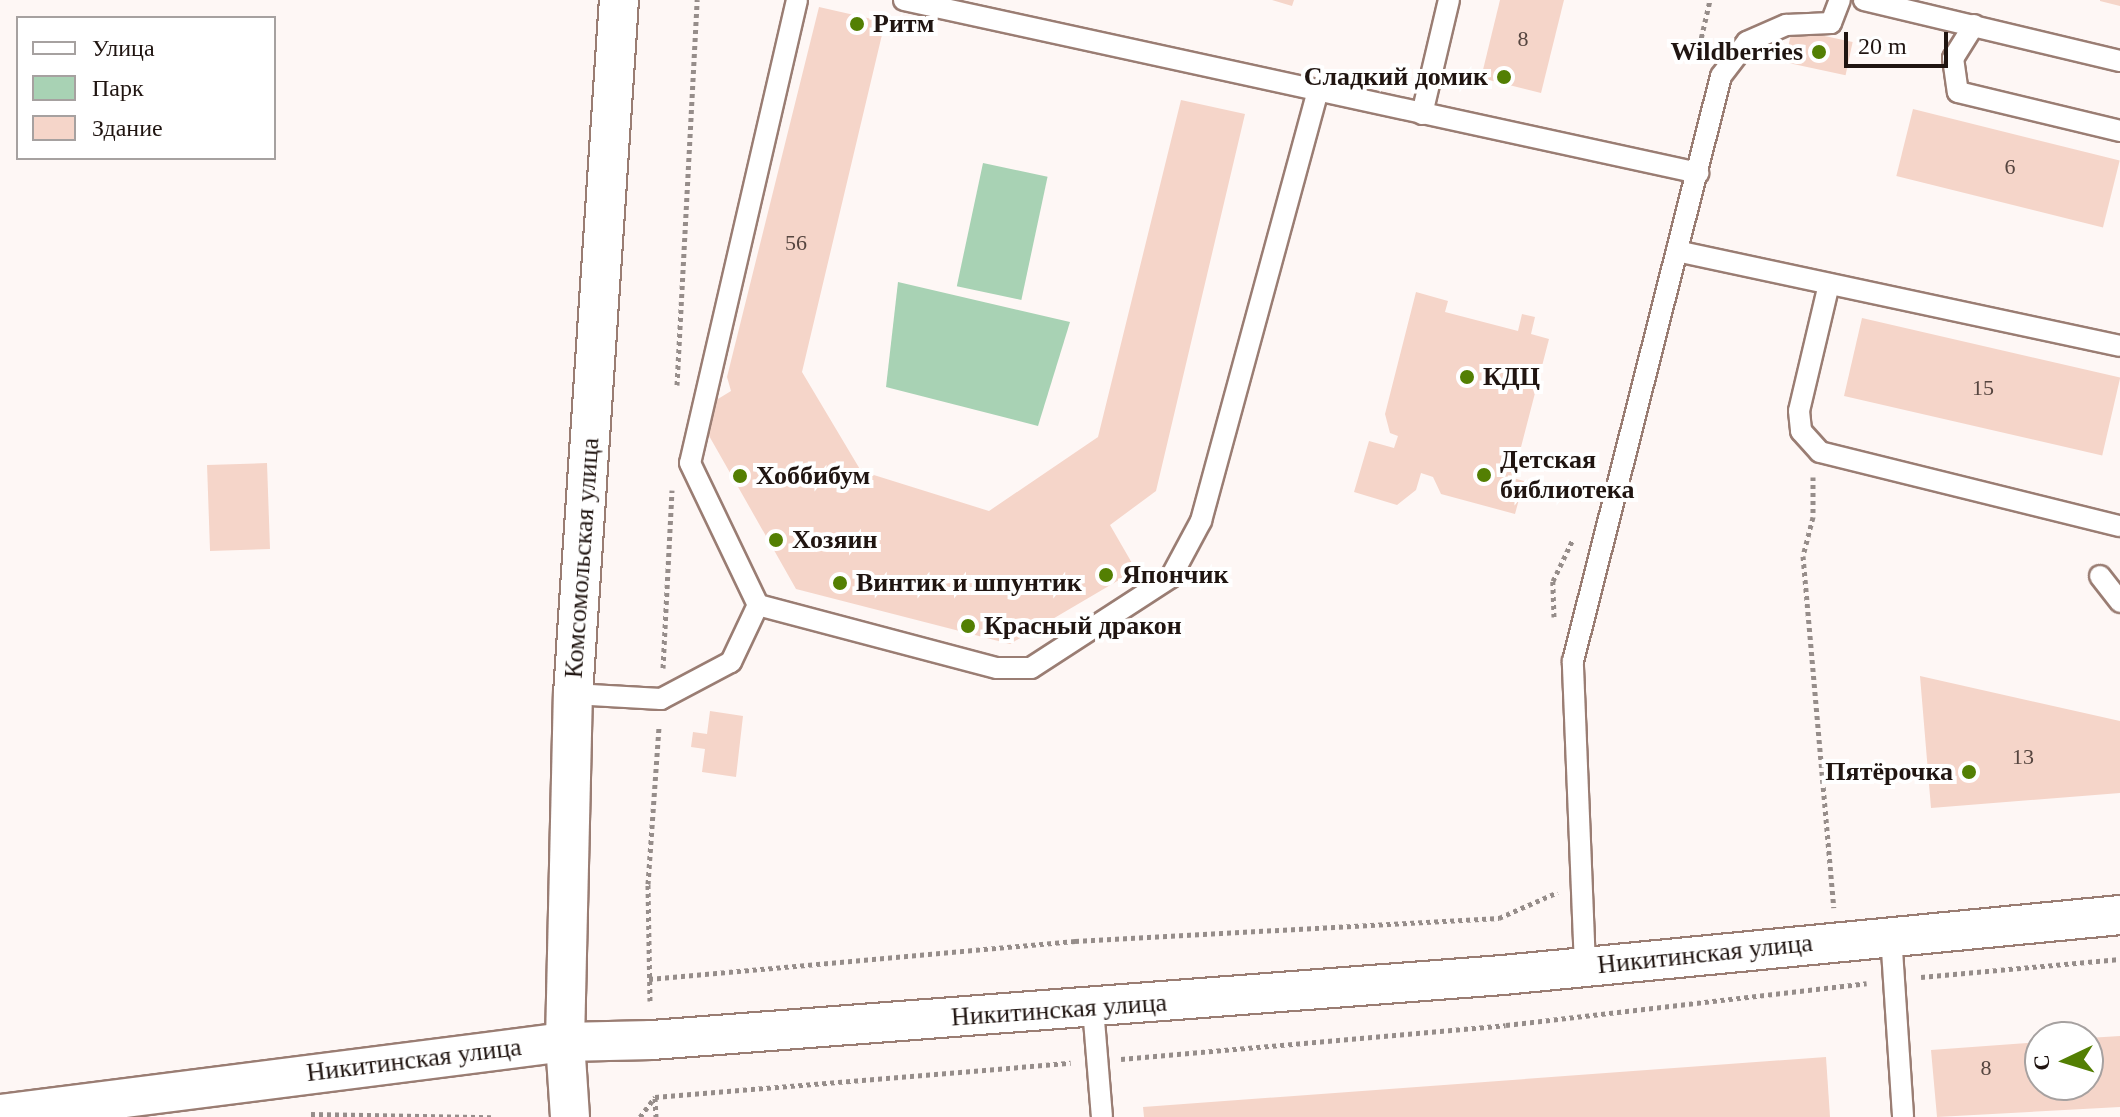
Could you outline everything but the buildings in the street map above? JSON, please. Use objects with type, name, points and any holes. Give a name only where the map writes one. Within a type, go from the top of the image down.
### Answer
[{"type":"street","name":"Комсомольская улица","points":[[570,1117],[565,1042],[573,694],[619,0]]},
{"type":"street","name":"Никитинская улица","points":[[0,1114],[565,1042],[1093,1008],[1585,966],[2120,915]]},
{"type":"lane","points":[[797,0],[690,463],[758,605],[997,668],[1031,668],[1171,577],[1201,521],[1317,93]]},
{"type":"lane","points":[[904,0],[1317,93],[1698,173]]},
{"type":"lane","points":[[1422,114],[1449,0]]},
{"type":"lane","points":[[1585,966],[1573,661],[1721,76],[1747,42],[1786,25],[1831,23],[1840,0]]},
{"type":"lane","points":[[1864,0],[2120,61]]},
{"type":"lane","points":[[1974,25],[1953,58],[1958,92],[2120,131]]},
{"type":"lane","points":[[1677,251],[2120,346]]},
{"type":"lane","points":[[1829,284],[1799,411],[1801,431],[1817,450],[2120,526]]},
{"type":"lane","points":[[2100,576],[2120,602]]},
{"type":"lane","points":[[573,694],[661,699],[731,662],[758,605]]},
{"type":"lane","points":[[1891,935],[1903,1117]]},
{"type":"lane","points":[[1093,1008],[1102,1117]]},
{"type":"path","points":[[677,396],[697,0]]},
{"type":"path","points":[[1817,450],[1813,517],[1803,556],[1838,941]]},
{"type":"path","points":[[650,1001],[648,884],[673,476]]},
{"type":"path","points":[[649,979],[1075,941],[1499,918]]},
{"type":"path","points":[[640,1117],[655,1097],[1506,1025],[1894,980],[2120,959]]},
{"type":"path","points":[[655,1097],[656,1117]]},
{"type":"path","points":[[307,1113],[491,1117]]},
{"type":"green space","points":[[983,163],[1048,177],[1021,300],[957,286]]},
{"type":"green space","points":[[898,282],[1070,322],[1038,426],[886,387]]},
{"type":"place","name":"Ритм","points":[[857,24]]},
{"type":"place","name":"Wildberries","points":[[1819,52]]},
{"type":"place","name":"Сладкий домик","points":[[1504,77]]},
{"type":"place","name":"КДЦ","points":[[1467,377]]},
{"type":"place","name":"Детская библиотека","points":[[1484,475]]},
{"type":"place","name":"Хоббибум","points":[[740,476]]},
{"type":"place","name":"Хозяин","points":[[776,540]]},
{"type":"place","name":"Япончик","points":[[1106,575]]},
{"type":"place","name":"Винтик и шпунтик","points":[[840,583]]},
{"type":"place","name":"Красный дракон","points":[[968,626]]},
{"type":"place","name":"Пятёрочка","points":[[1969,772]]}]
